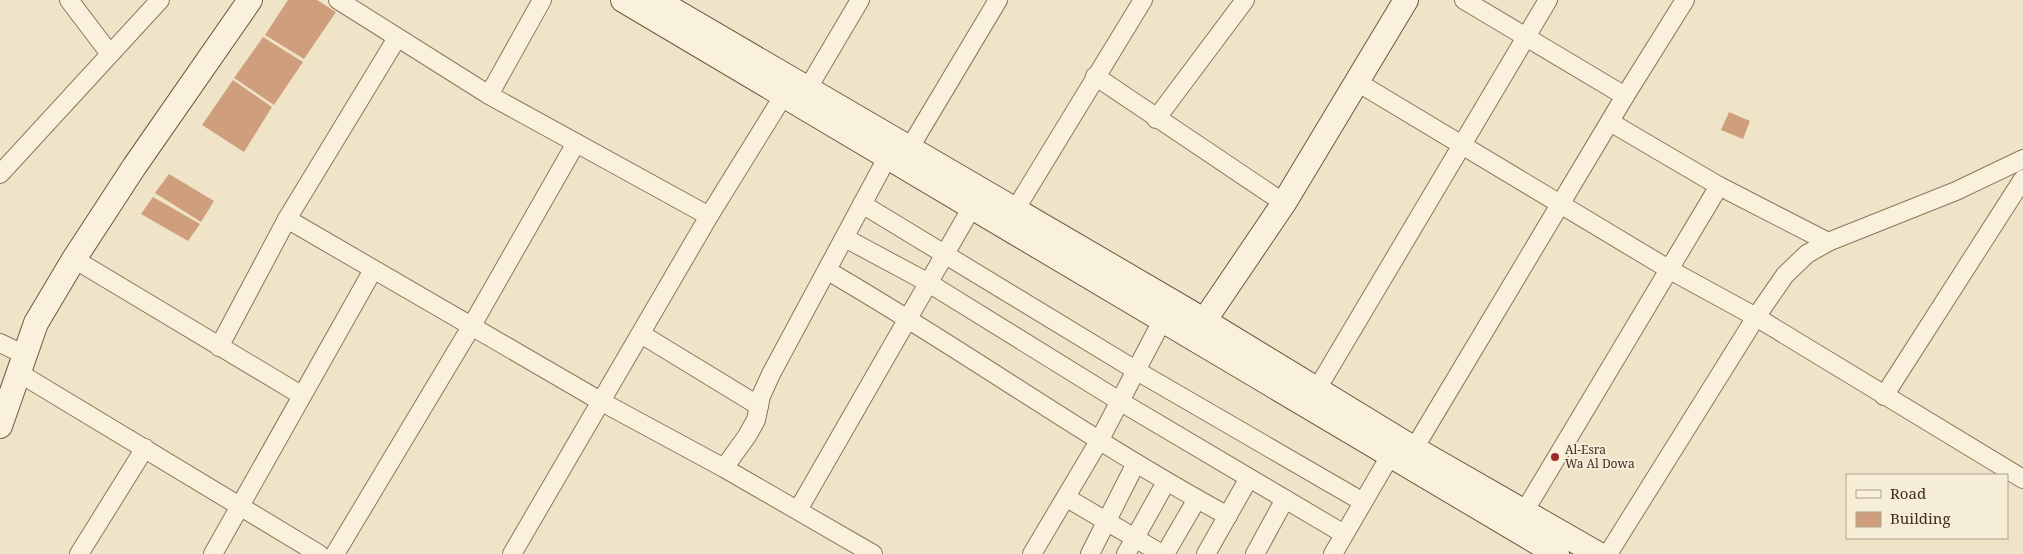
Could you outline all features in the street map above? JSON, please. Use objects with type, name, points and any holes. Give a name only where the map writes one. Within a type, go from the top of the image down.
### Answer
[{"type":"street","points":[[69,0],[110,54]]},
{"type":"street","points":[[0,174],[160,0]]},
{"type":"street","points":[[0,426],[36,323],[74,259],[134,167],[250,0]]},
{"type":"street","points":[[338,0],[489,95],[709,216]]},
{"type":"street","points":[[489,95],[542,0]]},
{"type":"street","points":[[623,0],[909,149],[1015,210],[1184,321],[1403,456],[1565,550],[1598,554]]},
{"type":"street","points":[[656,0],[794,88],[888,158],[972,207],[1184,321],[1317,389],[1403,456],[1524,512],[1565,550]]},
{"type":"street","points":[[512,554],[709,216],[794,88],[860,0]]},
{"type":"street","points":[[909,149],[998,0]]},
{"type":"street","points":[[1015,210],[1143,0]]},
{"type":"street","points":[[1156,119],[1245,0]]},
{"type":"street","points":[[1032,554],[1067,498],[1137,371],[1184,321],[1284,203],[1406,0]]},
{"type":"street","points":[[1464,0],[1625,96]]},
{"type":"street","points":[[1317,389],[1548,0]]},
{"type":"street","points":[[1333,554],[1363,502],[1403,456],[1685,0]]},
{"type":"street","points":[[219,347],[286,219],[398,38]]},
{"type":"street","points":[[1095,76],[1156,119],[1284,203]]},
{"type":"street","points":[[1357,82],[1462,143],[1670,270],[1756,317],[2023,479]]},
{"type":"street","points":[[1610,122],[1719,186],[1828,242]]},
{"type":"street","points":[[335,554],[471,327],[576,143]]},
{"type":"street","points":[[724,468],[756,420],[771,374],[888,158]]},
{"type":"street","points":[[1608,554],[1756,317],[1786,275],[1807,254],[1828,242],[1947,195],[2023,159]]},
{"type":"street","points":[[1884,396],[2023,179]]},
{"type":"street","points":[[1524,512],[1719,186]]},
{"type":"street","points":[[862,204],[1137,371],[1363,502]]},
{"type":"street","points":[[798,510],[972,207]]},
{"type":"street","points":[[286,219],[602,402],[724,468],[873,554]]},
{"type":"street","points":[[845,238],[928,282],[1120,402],[1344,534]]},
{"type":"street","points":[[74,259],[301,395]]},
{"type":"street","points":[[213,554],[373,270]]},
{"type":"street","points":[[828,271],[909,318],[1136,464],[1228,516]]},
{"type":"street","points":[[640,334],[759,406]]},
{"type":"street","points":[[0,343],[22,364],[145,448],[319,554]]},
{"type":"street","points":[[79,554],[145,448]]},
{"type":"street","points":[[1090,554],[1136,464]]},
{"type":"street","points":[[1206,554],[1249,478]]},
{"type":"street","points":[[1126,554],[1166,482]]},
{"type":"street","points":[[1067,498],[1163,554],[1197,499]]},
{"type":"street","points":[[1255,554],[1285,499]]},
{"type":"building","points":[[288,0],[317,0],[336,12],[304,59],[265,35]]},
{"type":"building","points":[[263,37],[303,62],[274,105],[234,78]]},
{"type":"building","points":[[233,80],[272,107],[244,152],[202,125]]},
{"type":"building","points":[[1729,112],[1750,121],[1743,139],[1721,130]]},
{"type":"building","points":[[169,174],[214,201],[201,222],[155,193]]},
{"type":"building","points":[[153,197],[200,224],[188,241],[141,214]]},
{"type":"place","name":"Al-Esra Wa Al Dowa","points":[[1555,457]]}]
